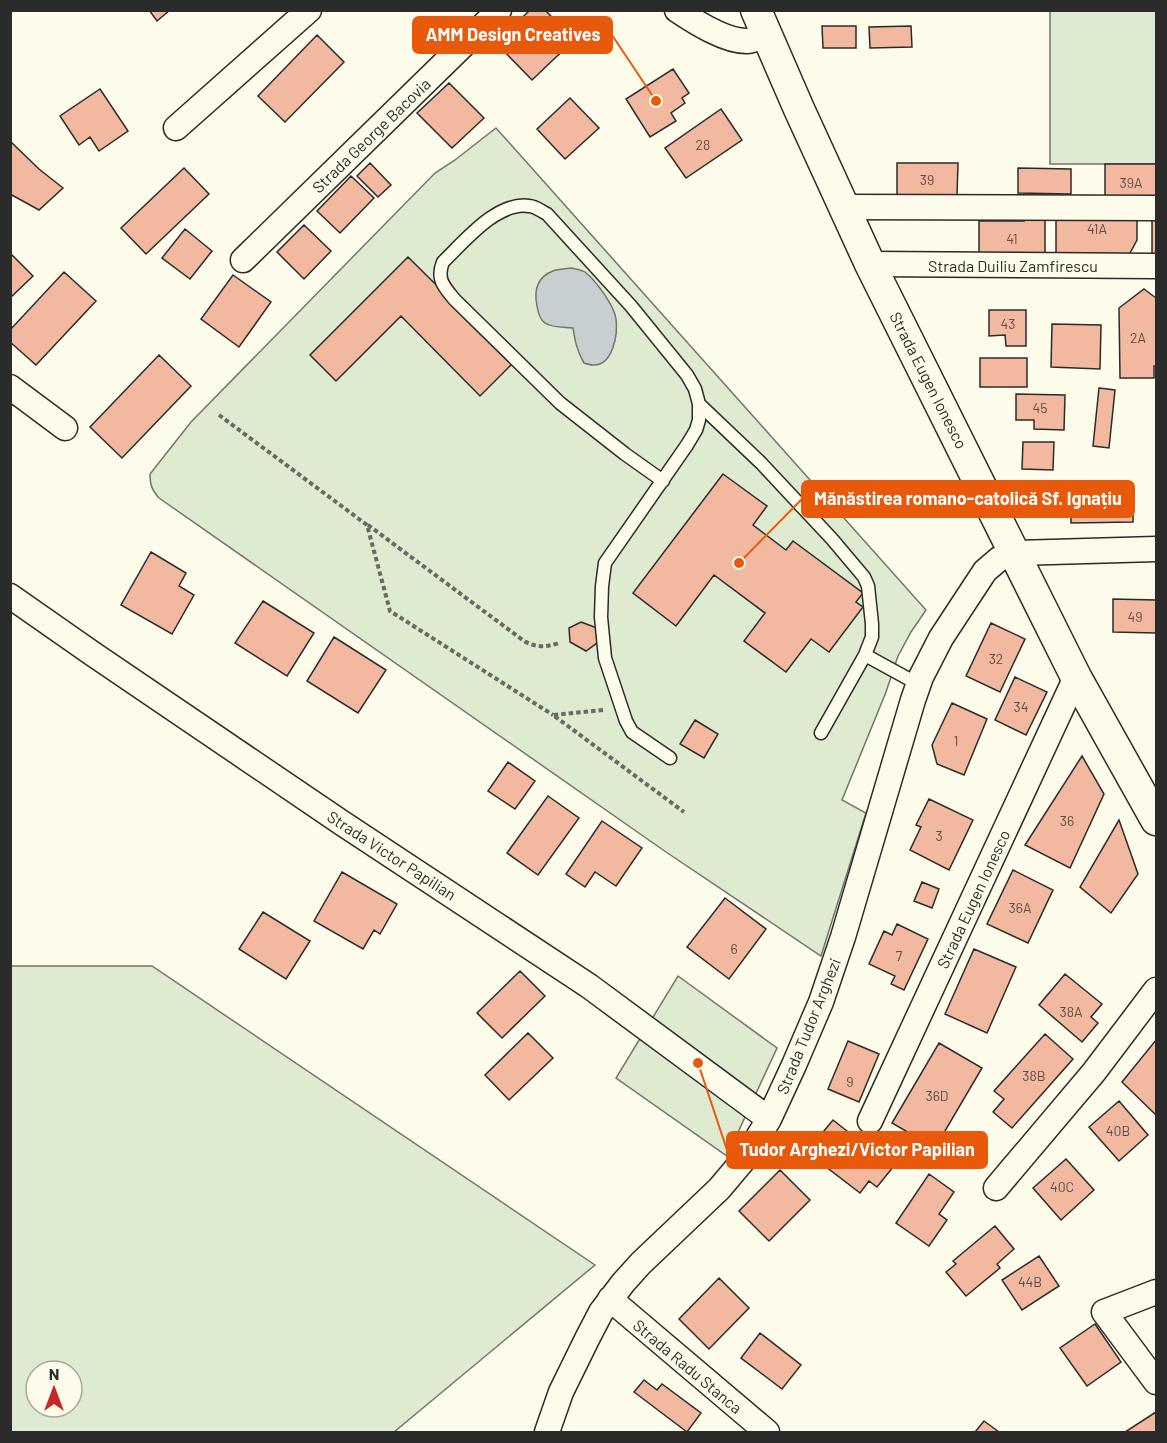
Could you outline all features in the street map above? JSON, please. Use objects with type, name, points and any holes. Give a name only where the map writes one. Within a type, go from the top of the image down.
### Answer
[{"type":"street","points":[[176,128],[309,10]]},
{"type":"street","name":"Strada George Bacovia","points":[[243,260],[499,10]]},
{"type":"street","points":[[676,10],[712,30],[732,38],[748,41],[762,23]]},
{"type":"street","name":"Strada Eugen Ionesco","points":[[762,23],[870,264],[1076,677],[1156,819]]},
{"type":"street","points":[[844,207],[1156,208]]},
{"type":"street","name":"Strada Duiliu Zamfirescu","points":[[870,264],[1156,266]]},
{"type":"street","points":[[10,387],[65,428]]},
{"type":"street","points":[[1016,554],[1156,549]]},
{"type":"street","name":"Strada Tudor Arghezi","points":[[547,1432],[561,1392],[601,1312],[610,1299],[641,1263],[719,1189],[746,1156],[769,1119],[821,1002],[843,937],[918,684],[941,638],[985,571],[999,559],[1016,554]]},
{"type":"street","name":"Strada Victor Papilian","points":[[10,596],[342,823],[590,986],[769,1119]]},
{"type":"street","name":"Strada Eugen Ionesco","points":[[870,1121],[1076,677]]},
{"type":"street","points":[[996,1188],[1094,1072],[1156,990]]},
{"type":"street","points":[[1156,1292],[1104,1312],[1156,1382]]},
{"type":"street","name":"Strada Radu Stanca","points":[[610,1299],[766,1432]]},
{"type":"lane","points":[[663,481],[560,403],[443,286],[440,270],[443,262],[488,220],[506,209],[520,205],[532,206],[547,214],[631,306],[687,375],[695,389],[699,404],[699,420],[696,430],[663,481],[605,563],[602,586],[601,617],[605,658],[626,722],[632,732],[670,758]]},
{"type":"lane","points":[[699,404],[761,463],[832,539],[864,577],[868,586],[872,637],[865,655],[821,733]]},
{"type":"lane","points":[[865,655],[918,684]]},
{"type":"path","points":[[219,414],[524,641],[540,647],[560,643]]},
{"type":"path","points":[[367,525],[390,611],[553,715],[684,812]]},
{"type":"path","points":[[553,715],[621,708]]},
{"type":"green space","points":[[1050,11],[1156,11],[1156,164],[1050,164]]},
{"type":"green space","points":[[496,128],[926,610],[898,656],[886,692],[842,800],[866,813],[821,956],[666,852],[159,498],[152,487],[150,474],[191,422],[435,173]]},
{"type":"green space","points":[[10,966],[152,966],[595,1265],[394,1432],[11,1432]]},
{"type":"green space","points":[[678,976],[777,1048],[727,1156],[616,1078]]},
{"type":"shaded area","points":[[572,268],[584,271],[589,276],[604,294],[615,313],[616,333],[613,348],[610,355],[600,364],[584,363],[573,328],[548,325],[539,313],[536,295],[540,281],[553,271]]},
{"type":"building","points":[[149,10],[170,10],[157,21]]},
{"type":"building","points":[[530,10],[545,10],[574,40],[532,80],[496,43]]},
{"type":"building","points":[[822,26],[856,26],[856,48],[823,48]]},
{"type":"building","points":[[911,26],[912,47],[870,48],[869,27]]},
{"type":"building","points":[[317,35],[344,62],[285,122],[258,96]]},
{"type":"building","points":[[673,69],[689,93],[682,98],[685,103],[671,113],[676,121],[650,137],[626,99]]},
{"type":"building","points":[[449,83],[484,118],[452,148],[417,113]]},
{"type":"building","points":[[100,89],[128,131],[99,151],[90,137],[79,145],[60,116]]},
{"type":"building","points":[[570,98],[599,128],[565,159],[537,129]]},
{"type":"building","points":[[721,109],[742,140],[686,178],[665,148]]},
{"type":"building","points":[[10,141],[63,188],[39,210],[10,194]]},
{"type":"building","points":[[370,163],[391,185],[378,197],[357,176]]},
{"type":"building","points":[[897,163],[958,163],[957,196],[897,196]]},
{"type":"building","points":[[1105,164],[1156,164],[1156,200],[1105,200]]},
{"type":"building","points":[[184,168],[209,194],[146,254],[121,228]]},
{"type":"building","points":[[1018,168],[1071,169],[1071,194],[1018,193]]},
{"type":"building","points":[[351,176],[374,198],[340,233],[317,211]]},
{"type":"building","points":[[1024,214],[1045,214],[1045,255],[979,254],[979,221],[1024,221]]},
{"type":"building","points":[[1056,216],[1137,217],[1137,240],[1129,255],[1056,254]]},
{"type":"building","points":[[1152,217],[1156,217],[1156,257],[1152,256]]},
{"type":"building","points":[[304,225],[331,251],[304,279],[277,252]]},
{"type":"building","points":[[185,229],[212,251],[190,279],[162,258]]},
{"type":"building","points":[[10,253],[33,276],[10,298]]},
{"type":"building","points":[[408,257],[514,362],[480,396],[401,316],[336,381],[310,355]]},
{"type":"building","points":[[64,272],[96,301],[36,365],[10,342],[10,330]]},
{"type":"building","points":[[233,275],[271,302],[239,347],[201,319]]},
{"type":"building","points":[[1144,289],[1156,298],[1154,378],[1120,378],[1119,308]]},
{"type":"building","points":[[989,310],[1026,310],[1026,346],[1006,346],[1005,335],[989,336]]},
{"type":"building","points":[[1052,324],[1101,325],[1100,369],[1051,367]]},
{"type":"building","points":[[159,355],[191,386],[122,458],[90,427]]},
{"type":"building","points":[[980,358],[1027,358],[1027,387],[980,387]]},
{"type":"building","points":[[1099,388],[1115,390],[1109,448],[1093,446]]},
{"type":"building","points":[[1016,394],[1065,395],[1064,430],[1034,429],[1034,420],[1016,420]]},
{"type":"building","points":[[1023,442],[1054,442],[1053,470],[1022,469]]},
{"type":"building","points":[[723,474],[767,506],[753,525],[786,550],[793,541],[863,593],[856,602],[863,607],[829,652],[811,639],[786,672],[744,641],[765,613],[714,575],[676,626],[633,593]]},
{"type":"building","points":[[1133,490],[1133,522],[1071,523],[1071,491]]},
{"type":"building","points":[[151,552],[186,573],[179,586],[194,595],[172,634],[121,605]]},
{"type":"building","points":[[1113,599],[1156,600],[1156,633],[1113,632]]},
{"type":"building","points":[[263,601],[314,633],[287,676],[235,643]]},
{"type":"building","points":[[581,622],[597,628],[597,643],[586,651],[570,642],[569,628]]},
{"type":"building","points":[[991,623],[1025,639],[1000,692],[966,676]]},
{"type":"building","points":[[334,637],[386,670],[358,713],[307,681]]},
{"type":"building","points":[[1015,677],[1047,692],[1026,735],[995,720]]},
{"type":"building","points":[[952,703],[987,719],[964,775],[937,764],[932,745]]},
{"type":"building","points":[[695,720],[718,734],[704,758],[680,744]]},
{"type":"building","points":[[1082,756],[1104,794],[1070,868],[1025,845]]},
{"type":"building","points":[[508,762],[535,781],[515,809],[488,791]]},
{"type":"building","points":[[548,796],[579,818],[538,875],[507,853]]},
{"type":"building","points":[[929,799],[973,820],[949,870],[910,850],[921,827],[916,825]]},
{"type":"building","points":[[1119,820],[1138,874],[1111,913],[1080,887]]},
{"type":"building","points":[[602,821],[642,848],[616,886],[595,872],[585,887],[566,874]]},
{"type":"building","points":[[1013,870],[1053,890],[1028,943],[987,924]]},
{"type":"building","points":[[342,872],[397,904],[380,934],[374,930],[363,949],[314,921]]},
{"type":"building","points":[[922,882],[939,889],[932,908],[914,901]]},
{"type":"building","points":[[725,898],[766,929],[729,979],[687,947]]},
{"type":"building","points":[[263,912],[310,941],[286,979],[239,949]]},
{"type":"building","points":[[897,924],[928,939],[904,990],[891,984],[895,976],[869,964],[884,931],[892,935]]},
{"type":"building","points":[[974,949],[1016,967],[987,1033],[945,1014]]},
{"type":"building","points":[[520,971],[545,996],[502,1038],[477,1013]]},
{"type":"building","points":[[1065,974],[1102,1004],[1091,1017],[1098,1023],[1082,1042],[1039,1005]]},
{"type":"building","points":[[528,1033],[553,1058],[509,1100],[485,1075]]},
{"type":"building","points":[[1045,1034],[1073,1059],[1012,1128],[993,1112],[1004,1099],[994,1091]]},
{"type":"building","points":[[1156,1040],[1156,1115],[1122,1082]]},
{"type":"building","points":[[848,1041],[879,1054],[859,1102],[828,1089]]},
{"type":"building","points":[[939,1043],[982,1068],[935,1148],[892,1123]]},
{"type":"building","points":[[1119,1101],[1148,1135],[1119,1161],[1089,1127]]},
{"type":"building","points":[[833,1120],[893,1167],[877,1187],[869,1181],[860,1193],[825,1166],[837,1151],[819,1137]]},
{"type":"building","points":[[1066,1159],[1094,1190],[1061,1220],[1033,1188]]},
{"type":"building","points":[[780,1170],[810,1200],[769,1241],[739,1211]]},
{"type":"building","points":[[929,1174],[954,1192],[939,1214],[947,1220],[929,1246],[896,1223]]},
{"type":"building","points":[[995,1226],[1014,1249],[997,1264],[1000,1268],[966,1296],[946,1272],[956,1264],[953,1261]]},
{"type":"building","points":[[1039,1256],[1059,1286],[1022,1310],[1002,1280]]},
{"type":"building","points":[[719,1278],[749,1308],[709,1349],[679,1319]]},
{"type":"building","points":[[1095,1324],[1121,1362],[1087,1386],[1060,1348]]},
{"type":"building","points":[[760,1333],[801,1365],[782,1389],[741,1358]]},
{"type":"building","points":[[644,1380],[657,1390],[662,1384],[701,1413],[687,1432],[634,1392]]},
{"type":"building","points":[[1156,1412],[1156,1432],[1125,1432]]},
{"type":"building","points":[[984,1421],[999,1432],[975,1432]]},
{"type":"place","name":"AMM Design Creatives","points":[[656,101]]},
{"type":"place","name":"Mănăstirea romano-catolică Sf. Ignațiu","points":[[739,563]]},
{"type":"place","name":"Tudor Arghezi/Victor Papilian","points":[[698,1063]]}]
